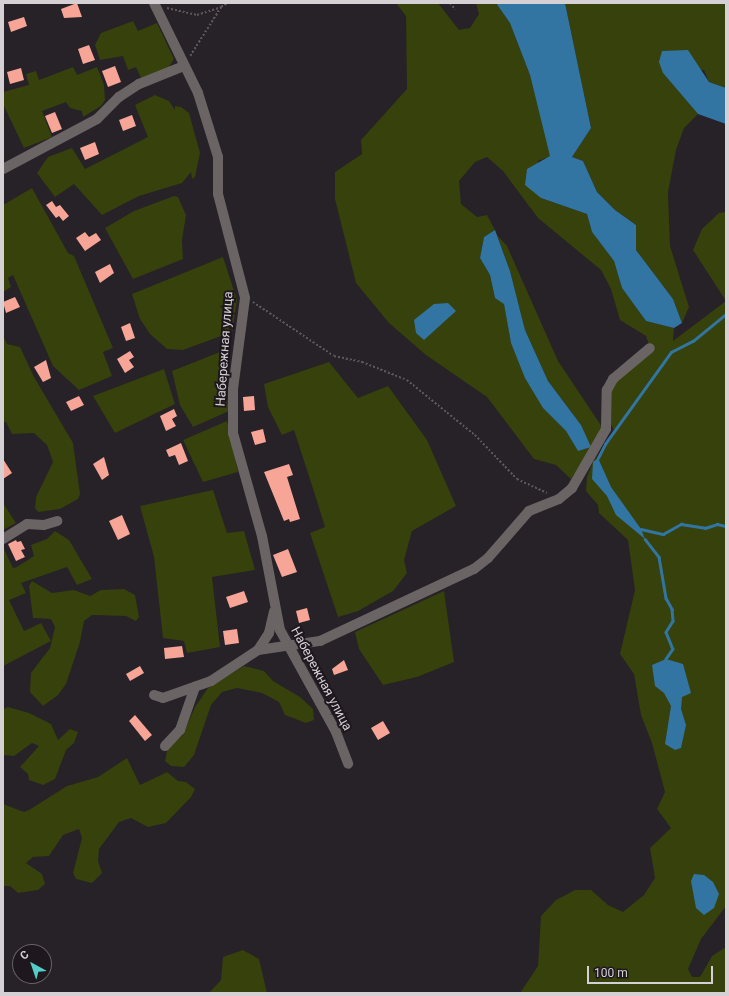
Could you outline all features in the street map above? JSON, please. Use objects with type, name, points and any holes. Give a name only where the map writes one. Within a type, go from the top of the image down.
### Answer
[{"type":"street","name":"Набережная улица","points":[[154,4],[184,66],[209,123],[218,157],[218,194],[245,298],[233,388],[233,433],[262,536],[274,605],[286,646],[336,732],[348,764]]},
{"type":"street","points":[[3,169],[97,118],[119,97],[139,84],[184,66]]},
{"type":"street","points":[[154,695],[163,698],[195,687],[211,680],[258,650],[320,640],[474,569],[488,558],[529,511],[560,498],[572,488],[606,429],[607,390],[613,379],[650,348]]},
{"type":"street","points":[[3,539],[27,524],[44,525],[57,520]]},
{"type":"street","points":[[258,650],[269,633],[274,605]]},
{"type":"street","points":[[165,746],[180,730],[195,687]]},
{"type":"path","points":[[154,4],[197,15],[221,7],[228,3]]},
{"type":"path","points":[[450,3],[455,9]]},
{"type":"path","points":[[184,66],[221,7]]},
{"type":"path","points":[[245,298],[334,356],[362,362],[407,380],[475,435],[517,479],[560,498]]},
{"type":"green space","points":[[396,3],[438,3],[459,30],[470,28],[479,14],[476,3],[496,3],[510,23],[530,75],[551,156],[538,161],[541,198],[587,214],[592,232],[614,261],[622,288],[646,321],[674,328],[673,341],[726,301],[726,906],[701,939],[688,969],[692,977],[700,977],[712,956],[726,947],[726,993],[520,993],[538,966],[541,916],[556,900],[575,890],[591,890],[608,905],[623,912],[644,895],[655,878],[650,848],[671,828],[657,809],[665,792],[652,743],[641,715],[634,674],[620,654],[635,590],[628,540],[599,513],[598,505],[586,491],[587,477],[593,462],[615,432],[605,413],[609,388],[650,348],[646,336],[620,320],[611,289],[601,270],[538,218],[503,171],[487,157],[475,162],[459,181],[461,204],[477,217],[487,215],[495,230],[484,237],[480,258],[490,275],[495,298],[504,303],[511,343],[543,408],[566,431],[578,451],[581,425],[548,381],[525,330],[510,271],[497,235],[507,246],[558,361],[604,430],[571,479],[556,465],[534,459],[487,397],[426,355],[389,323],[356,283],[335,199],[335,172],[362,154],[361,140],[407,89],[406,16]]},
{"type":"green space","points":[[565,3],[726,3],[726,88],[709,82],[704,70],[663,73],[698,114],[684,128],[676,150],[668,192],[670,246],[689,307],[682,323],[673,299],[636,250],[636,225],[615,210],[597,192],[583,161],[572,157],[591,128]]},
{"type":"green space","points":[[133,21],[138,31],[157,23],[174,59],[168,68],[141,78],[136,67],[128,70],[123,56],[100,60],[95,45],[101,33]]},
{"type":"green space","points":[[73,67],[77,75],[97,67],[104,85],[105,100],[101,106],[83,117],[82,111],[70,108],[66,102],[42,111],[52,137],[24,148],[3,104],[3,92],[29,85],[26,74],[36,71],[39,80]]},
{"type":"green space","points":[[155,95],[169,101],[175,110],[175,106],[181,107],[189,113],[200,153],[195,177],[192,179],[191,172],[182,183],[139,196],[102,215],[74,184],[55,197],[37,173],[48,157],[72,148],[85,169],[148,137],[135,105]]},
{"type":"green space","points":[[32,188],[68,253],[74,256],[113,348],[103,352],[112,376],[79,390],[53,366],[13,275],[8,278],[11,287],[3,292],[3,205]]},
{"type":"green space","points":[[174,196],[178,197],[186,215],[182,240],[183,259],[133,279],[105,228],[134,211]]},
{"type":"green space","points":[[726,212],[726,301],[693,250],[702,229],[719,213]]},
{"type":"green space","points":[[223,257],[237,300],[232,332],[183,350],[167,349],[150,334],[140,319],[132,294]]},
{"type":"green space","points":[[3,336],[7,344],[20,347],[34,377],[73,443],[80,494],[78,499],[60,509],[38,512],[35,508],[36,497],[53,462],[47,445],[34,433],[12,434],[6,422],[3,422]]},
{"type":"green space","points":[[220,352],[229,411],[193,427],[180,405],[172,371]]},
{"type":"green space","points":[[329,362],[358,398],[388,386],[427,440],[456,506],[412,531],[404,560],[407,573],[393,591],[358,611],[338,617],[310,533],[325,527],[316,498],[294,430],[282,435],[268,407],[264,384]]},
{"type":"green space","points":[[164,369],[175,404],[115,433],[93,396]]},
{"type":"green space","points":[[227,421],[238,472],[203,482],[183,440]]},
{"type":"green space","points":[[213,490],[227,533],[244,531],[255,570],[212,577],[220,647],[187,653],[184,641],[163,638],[154,557],[140,506]]},
{"type":"green space","points":[[3,503],[16,523],[3,530]]},
{"type":"green space","points":[[55,531],[69,540],[92,579],[77,585],[67,567],[21,583],[26,593],[9,600],[24,631],[41,623],[51,641],[3,666],[3,547],[13,568],[17,567],[34,556],[31,545],[47,539]]},
{"type":"green space","points":[[32,581],[52,593],[74,590],[90,596],[101,590],[124,589],[135,595],[139,617],[136,621],[126,616],[92,615],[84,621],[80,642],[66,684],[58,695],[43,706],[30,692],[31,673],[50,648],[55,627],[51,619],[33,618],[29,586]]},
{"type":"green space","points":[[444,591],[454,662],[417,677],[383,685],[359,649],[355,632]]},
{"type":"green space","points":[[244,666],[264,671],[273,681],[300,697],[313,709],[314,720],[306,723],[285,715],[279,702],[262,693],[237,688],[222,692],[211,705],[194,755],[184,767],[171,766],[165,761],[168,747],[183,735],[195,707],[208,688]]},
{"type":"green space","points":[[8,707],[29,713],[51,724],[58,740],[70,729],[78,732],[74,743],[66,750],[55,779],[43,785],[29,780],[28,774],[20,767],[39,746],[32,743],[14,756],[3,755],[3,709]]},
{"type":"green space","points":[[127,758],[140,785],[167,772],[178,781],[186,782],[195,789],[191,797],[166,823],[148,827],[131,818],[119,822],[99,849],[98,861],[102,873],[92,883],[76,879],[73,873],[82,838],[79,829],[63,835],[49,856],[33,857],[26,863],[42,874],[45,884],[38,890],[18,893],[10,886],[3,886],[3,804],[24,812],[67,786],[98,777]]},
{"type":"green space","points":[[243,950],[259,959],[267,993],[209,993],[221,980],[223,957]]},
{"type":"water","points":[[496,3],[565,3],[591,128],[572,157],[583,161],[597,192],[615,210],[636,225],[636,250],[673,299],[682,323],[674,328],[646,321],[622,288],[614,261],[592,232],[587,214],[541,198],[525,185],[527,169],[550,156],[530,75],[510,23]]},
{"type":"water","points":[[688,50],[709,82],[726,88],[726,124],[698,114],[663,73],[659,62],[662,51]]},
{"type":"water","points":[[495,230],[510,271],[525,330],[548,381],[581,425],[591,447],[578,451],[566,431],[543,408],[525,378],[511,343],[504,304],[495,298],[490,275],[480,258],[484,237]]},
{"type":"water","points":[[448,303],[456,311],[424,340],[416,333],[414,320],[434,304]]},
{"type":"water","points":[[598,458],[611,487],[641,529],[645,539],[616,515],[607,496],[592,479],[593,462]]},
{"type":"water","points":[[666,659],[683,664],[691,693],[682,697],[681,709],[686,725],[681,748],[675,750],[665,744],[671,706],[664,693],[655,686],[652,665]]},
{"type":"water","points":[[694,874],[704,875],[713,882],[719,894],[714,908],[704,915],[696,908],[691,881]]},
{"type":"building","points":[[77,3],[82,17],[64,18],[61,9]]},
{"type":"building","points":[[24,17],[27,26],[11,32],[8,22]]},
{"type":"building","points":[[89,45],[95,60],[83,64],[78,49]]},
{"type":"building","points":[[115,66],[121,82],[108,87],[102,71]]},
{"type":"building","points":[[21,68],[24,80],[10,84],[7,72]]},
{"type":"building","points":[[55,112],[62,129],[52,133],[45,116]]},
{"type":"building","points":[[132,115],[136,126],[123,131],[119,120]]},
{"type":"building","points":[[95,142],[99,154],[85,160],[80,148]]},
{"type":"building","points":[[52,201],[56,207],[60,205],[69,216],[63,221],[59,216],[56,218],[46,205]]},
{"type":"building","points":[[85,232],[89,237],[96,233],[101,240],[85,251],[76,238]]},
{"type":"building","points":[[110,264],[114,273],[100,283],[95,272]]},
{"type":"building","points":[[15,297],[20,307],[6,313],[3,302]]},
{"type":"building","points":[[130,323],[135,338],[126,341],[121,327]]},
{"type":"building","points":[[130,351],[134,357],[129,360],[134,367],[125,373],[117,359]]},
{"type":"building","points":[[46,360],[51,378],[43,382],[34,367]]},
{"type":"building","points":[[79,396],[84,405],[71,411],[66,402]]},
{"type":"building","points":[[254,396],[255,410],[244,411],[243,397]]},
{"type":"building","points":[[174,409],[177,416],[172,419],[176,426],[166,431],[160,416]]},
{"type":"building","points":[[263,429],[266,442],[255,445],[251,432]]},
{"type":"building","points":[[181,443],[188,461],[179,465],[175,455],[169,457],[166,450]]},
{"type":"building","points":[[104,457],[109,475],[102,480],[93,464]]},
{"type":"building","points":[[3,459],[12,473],[3,479]]},
{"type":"building","points":[[289,464],[293,475],[287,477],[300,519],[290,522],[289,519],[284,521],[264,472]]},
{"type":"building","points":[[122,515],[130,534],[118,540],[109,521]]},
{"type":"building","points":[[16,540],[17,542],[21,541],[25,549],[21,550],[25,557],[16,561],[8,544]]},
{"type":"building","points":[[288,549],[297,572],[282,577],[273,555]]},
{"type":"building","points":[[244,591],[248,602],[230,608],[226,597]]},
{"type":"building","points":[[307,608],[310,620],[299,623],[296,611]]},
{"type":"building","points":[[237,629],[239,643],[225,645],[223,631]]},
{"type":"building","points":[[182,646],[184,657],[165,659],[164,648]]},
{"type":"building","points":[[344,660],[348,670],[334,675],[332,669]]},
{"type":"building","points":[[140,666],[144,673],[130,681],[126,674]]},
{"type":"building","points":[[135,715],[152,735],[145,741],[129,721]]},
{"type":"building","points":[[383,721],[390,733],[378,740],[371,728]]},
{"type":"waterway","points":[[598,458],[605,444],[671,352],[693,341],[726,314]]},
{"type":"waterway","points":[[641,529],[663,534],[681,524],[705,528],[717,524],[726,526]]},
{"type":"waterway","points":[[645,539],[659,557],[666,598],[672,609],[673,621],[666,632],[673,649],[666,659]]}]
